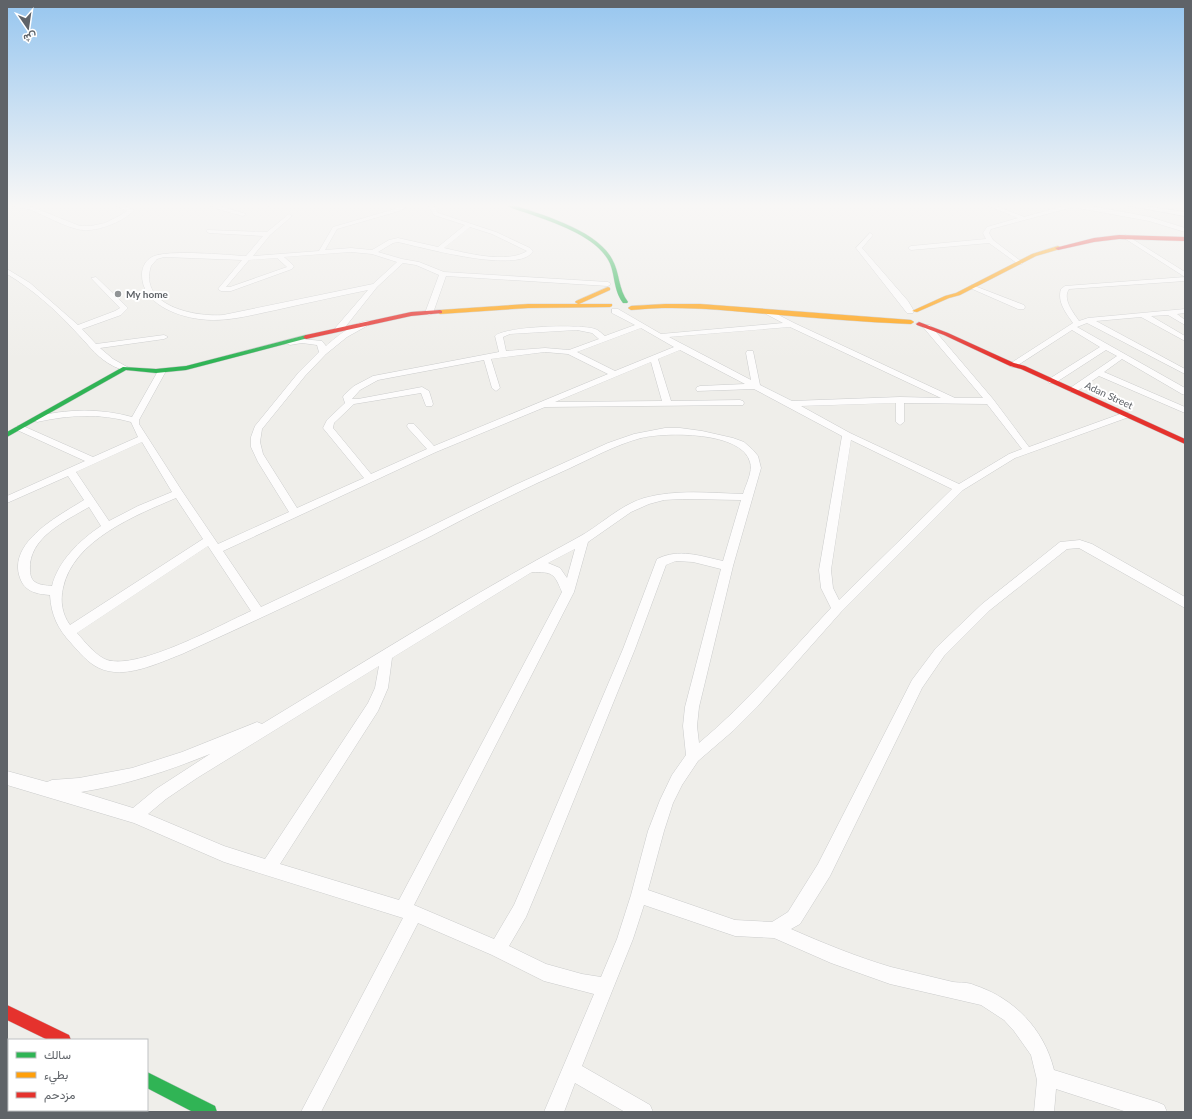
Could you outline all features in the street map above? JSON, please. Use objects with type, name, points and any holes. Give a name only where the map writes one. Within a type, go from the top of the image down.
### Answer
[{"type":"street","points":[[160,256],[150,261],[147,266],[145,279],[152,295],[164,304],[185,315],[203,318],[229,317],[246,314],[375,286]]},
{"type":"street","points":[[207,256],[246,258],[275,256]]},
{"type":"street","points":[[246,258],[221,289],[231,289],[290,268],[291,266],[279,256]]},
{"type":"street","points":[[386,256],[401,261],[418,263],[443,274],[610,284],[620,286],[633,294]]},
{"type":"street","points":[[479,256],[504,259],[523,256]]},
{"type":"street","points":[[597,256],[603,263],[610,284],[612,307]]},
{"type":"street","points":[[608,256],[613,265],[610,284]]},
{"type":"street","points":[[866,256],[905,303],[910,312]]},
{"type":"street","points":[[1011,256],[1020,263]]},
{"type":"street","points":[[612,307],[619,301],[628,306],[670,305],[851,320],[925,320],[958,294],[1032,256]]},
{"type":"street","points":[[1156,256],[1185,275]]},
{"type":"street","points":[[339,329],[375,286],[401,261]]},
{"type":"street","points":[[7,270],[28,284],[77,328],[94,347],[110,361],[125,368],[141,371],[162,371],[197,365],[339,329],[428,313],[528,306],[612,307],[638,325],[847,435],[959,488]]},
{"type":"street","points":[[428,313],[443,274]]},
{"type":"street","points":[[77,328],[118,313],[124,308],[94,278]]},
{"type":"street","points":[[1185,279],[1067,287],[1064,289],[1063,296],[1075,326],[1105,347],[1185,392]]},
{"type":"street","points":[[610,284],[628,306],[638,325]]},
{"type":"street","points":[[565,306],[610,284]]},
{"type":"street","points":[[972,287],[1021,307]]},
{"type":"street","points":[[925,320],[904,318],[910,312],[947,296],[958,294]]},
{"type":"street","points":[[645,298],[838,313],[910,312],[925,320],[1027,450]]},
{"type":"street","points":[[628,306],[660,300]]},
{"type":"street","points":[[1018,365],[1075,326],[1088,320],[1185,311]]},
{"type":"street","points":[[768,312],[791,326],[952,400]]},
{"type":"street","points":[[1169,312],[1185,323]]},
{"type":"street","points":[[1141,314],[1185,339]]},
{"type":"street","name":"Adan Street","points":[[925,320],[1052,381],[1185,442]]},
{"type":"street","points":[[1088,320],[1185,372]]},
{"type":"street","points":[[295,513],[262,460],[256,447],[255,437],[258,428],[265,417],[323,352],[344,335],[368,323]]},
{"type":"street","points":[[570,352],[638,325]]},
{"type":"street","points":[[659,336],[791,326]]},
{"type":"street","points":[[504,354],[500,336],[509,332],[577,328],[594,331],[604,339]]},
{"type":"street","points":[[94,347],[164,337]]},
{"type":"street","points":[[279,344],[313,341],[318,342],[322,346],[323,352]]},
{"type":"street","points":[[68,633],[213,544],[295,513],[433,450],[543,406],[680,347]]},
{"type":"street","points":[[1052,381],[1105,347]]},
{"type":"street","points":[[351,402],[347,399],[348,395],[357,388],[376,378],[504,354],[545,350],[570,352],[615,374]]},
{"type":"street","points":[[750,352],[756,386]]},
{"type":"street","points":[[1073,390],[1100,373],[1122,356]]},
{"type":"street","points":[[487,357],[496,388]]},
{"type":"street","points":[[654,359],[667,403]]},
{"type":"street","points":[[7,436],[125,368]]},
{"type":"street","points":[[135,420],[162,371]]},
{"type":"street","points":[[1100,373],[1185,410]]},
{"type":"street","points":[[700,389],[756,386]]},
{"type":"street","points":[[370,479],[328,428],[330,422],[351,402],[425,390],[429,404]]},
{"type":"street","points":[[790,404],[900,400],[990,401]]},
{"type":"street","points":[[900,400],[900,422]]},
{"type":"street","points":[[543,406],[740,403]]},
{"type":"street","points":[[37,419],[59,414],[90,411],[114,414],[135,420]]},
{"type":"street","points":[[554,1112],[625,939],[639,895],[656,831],[667,800],[677,780],[694,756],[729,726],[752,703],[837,609],[959,488],[1012,456],[1126,415]]},
{"type":"street","points":[[135,420],[143,438],[178,493],[259,613]]},
{"type":"street","points":[[411,426],[433,450]]},
{"type":"street","points":[[20,428],[93,461]]},
{"type":"street","points":[[178,493],[107,527],[88,542],[73,558],[60,577],[55,591],[55,604],[60,620],[68,633],[102,664],[117,668],[138,664],[169,653],[259,613],[401,545],[518,486],[622,441],[664,431],[683,431],[718,437],[741,444],[749,450],[756,459],[756,468],[727,566],[692,707],[690,726],[694,756]]},
{"type":"street","points":[[837,609],[827,588],[825,570],[847,435]]},
{"type":"street","points":[[7,500],[143,438]]},
{"type":"street","points":[[70,471],[107,527]]},
{"type":"street","points":[[135,816],[161,794],[192,773],[386,654],[530,568],[582,540],[627,509],[646,501],[664,497],[748,497]]},
{"type":"street","points":[[55,591],[32,586],[27,581],[24,575],[23,564],[26,554],[32,544],[46,530],[90,502]]},
{"type":"street","points":[[311,1112],[408,911],[568,592],[572,582],[582,540]]},
{"type":"street","points":[[774,930],[794,918],[824,870],[917,684],[944,648],[986,607],[1064,545],[1072,544],[1088,547],[1105,555],[1185,603]]},
{"type":"street","points":[[498,949],[520,911],[533,881],[629,650],[658,567],[667,559],[678,556],[727,566]]},
{"type":"street","points":[[530,568],[548,567],[555,569],[559,573],[568,592]]},
{"type":"street","points":[[268,868],[373,707],[383,684],[386,669],[386,654]]},
{"type":"street","points":[[41,787],[87,784],[142,773],[184,759],[288,714]]},
{"type":"street","points":[[7,778],[135,816],[224,854],[408,911],[498,949],[544,972],[582,983],[606,987]]},
{"type":"street","points":[[639,895],[735,928],[774,930],[814,948],[855,963],[921,983],[973,994],[993,1002],[1015,1019],[1025,1030],[1041,1059],[1047,1078],[1044,1112]]},
{"type":"street","points":[[7,1012],[62,1039]]},
{"type":"street","points":[[572,1070],[643,1112]]},
{"type":"street","points":[[1047,1078],[1157,1112]]},
{"type":"street","points":[[148,1081],[209,1112]]},
{"type":"traffic: fast","points":[[608,256],[614,268],[617,286],[621,297],[625,302]]},
{"type":"traffic: fast","points":[[7,435],[125,368],[156,371],[186,368],[306,337]]},
{"type":"traffic: fast","points":[[148,1081],[209,1112]]},
{"type":"traffic: slow","points":[[915,311],[947,297],[958,294],[1032,256]]},
{"type":"traffic: slow","points":[[578,302],[608,289]]},
{"type":"traffic: slow","points":[[440,312],[528,306],[610,305]]},
{"type":"traffic: slow","points":[[631,308],[648,306],[700,306],[840,318],[911,322]]},
{"type":"traffic: jam","points":[[306,337],[411,314],[440,312]]},
{"type":"traffic: jam","points":[[919,324],[946,334],[1012,365],[1023,367],[1185,442]]},
{"type":"traffic: jam","points":[[7,1012],[62,1039]]},
{"type":"place","name":"My home","points":[[118,294]]}]
